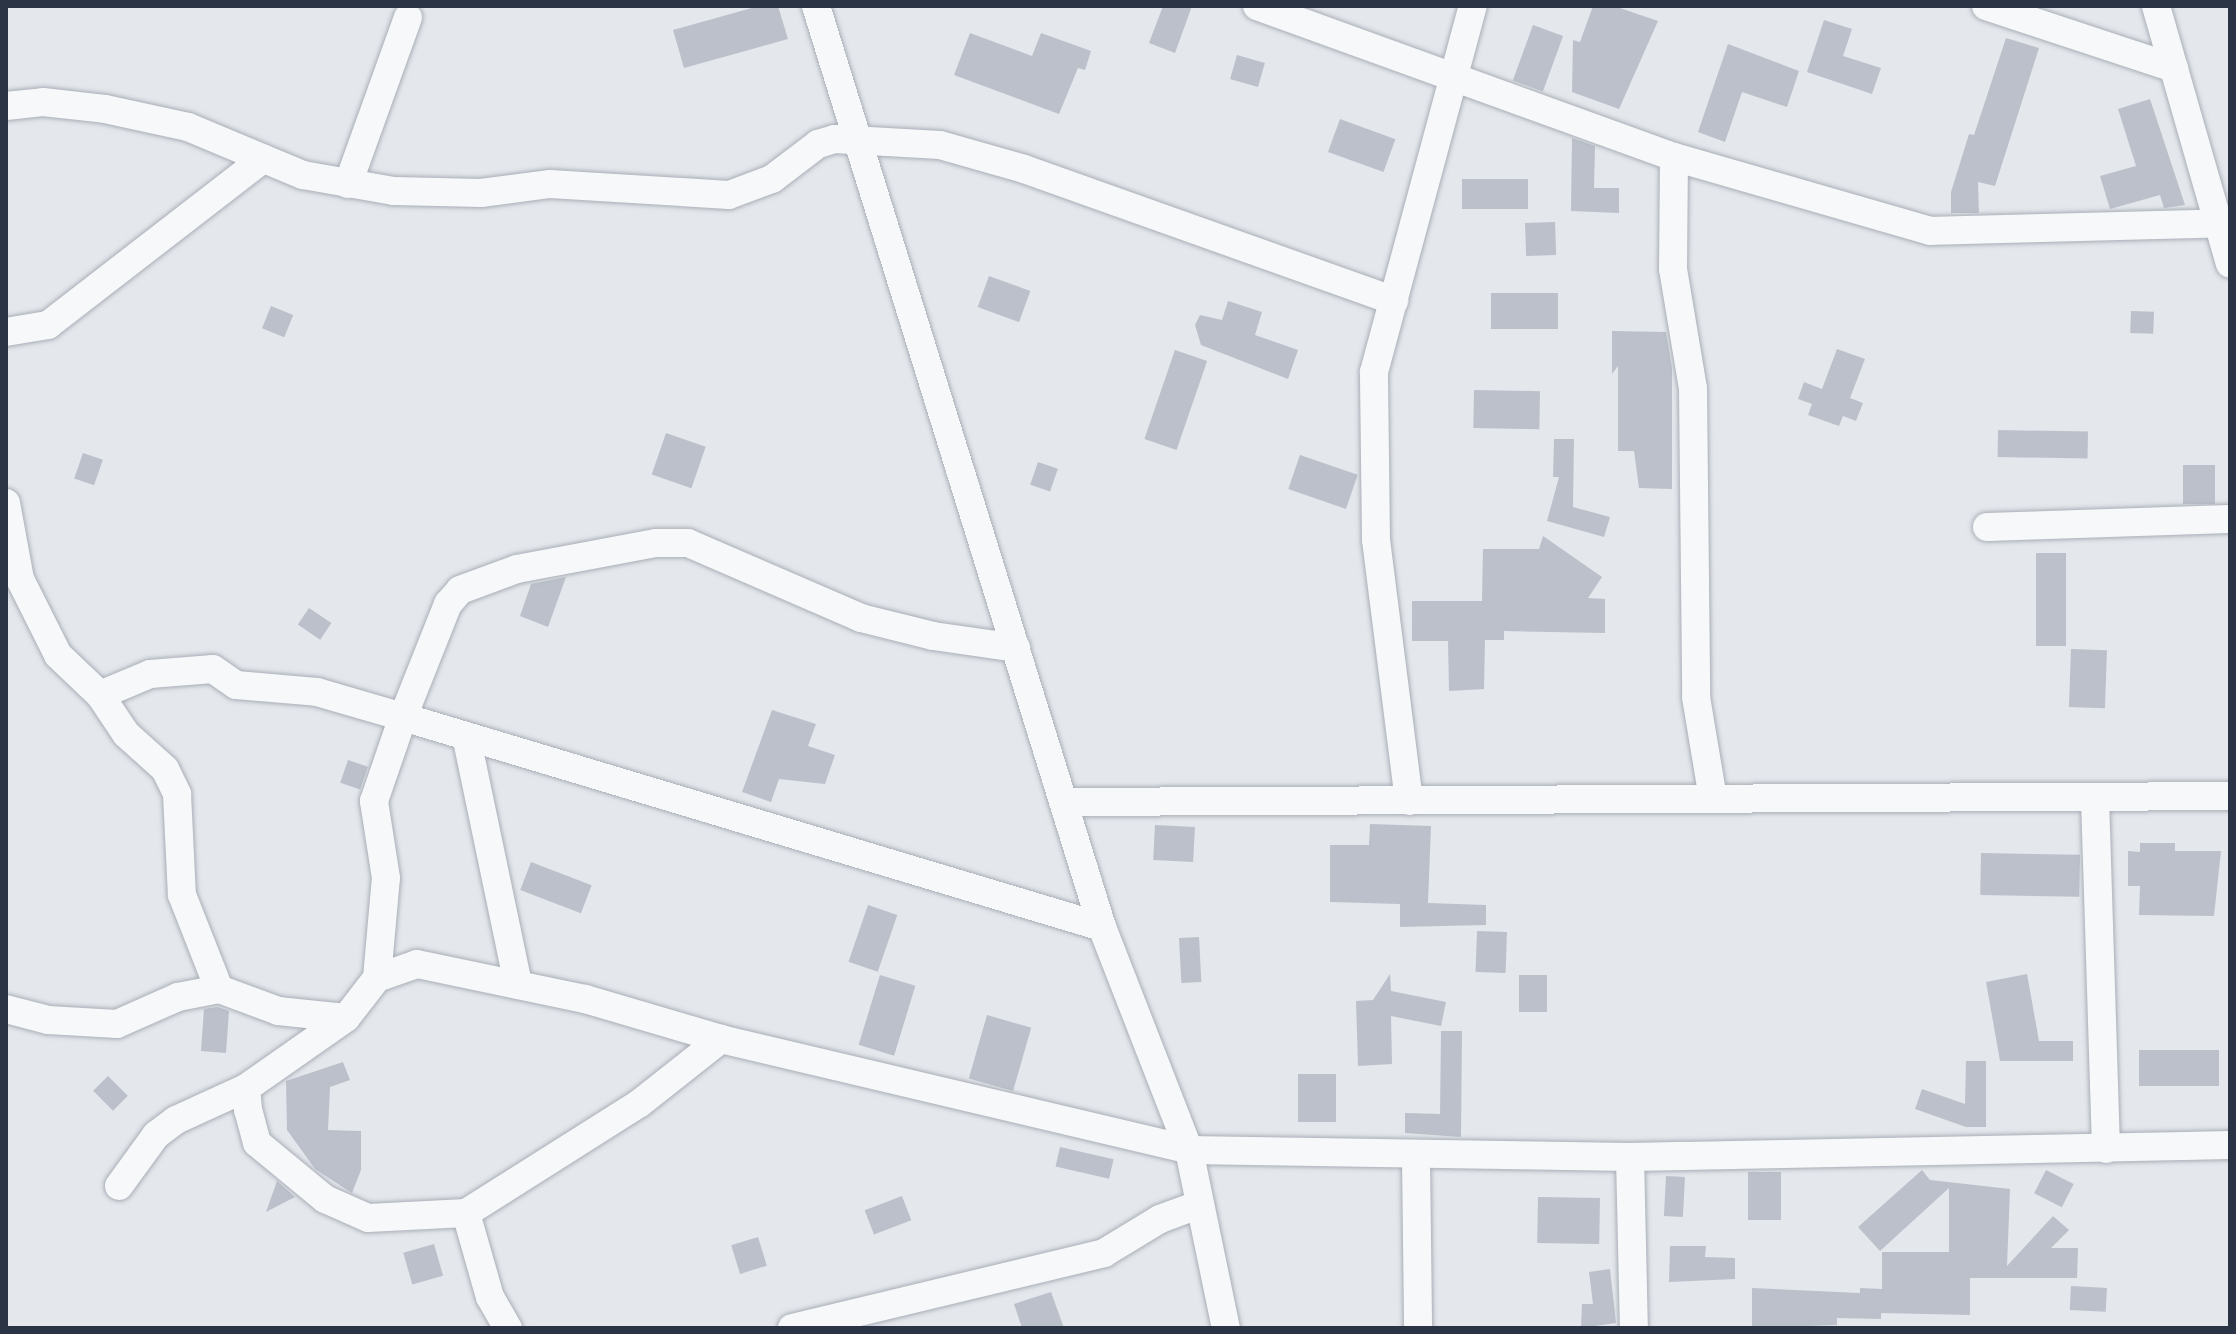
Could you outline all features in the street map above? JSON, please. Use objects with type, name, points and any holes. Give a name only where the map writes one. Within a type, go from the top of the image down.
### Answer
[{"type":"street","points":[[816,6],[855,141],[1102,927],[1189,1150],[1226,1328]]},
{"type":"street","points":[[1257,6],[1455,75],[1674,157],[1931,231],[2224,223]]},
{"type":"street","points":[[1409,801],[1376,540],[1372,464],[1374,372],[1473,6]]},
{"type":"street","points":[[1986,6],[2174,68]]},
{"type":"street","points":[[2156,6],[2224,223],[2230,264]]},
{"type":"street","points":[[348,184],[408,17]]},
{"type":"street","points":[[6,106],[43,102],[105,109],[188,127],[303,175],[348,184],[481,193],[550,184],[729,195],[772,179],[818,144],[834,139],[940,145],[974,154],[1394,301]]},
{"type":"street","points":[[1674,157],[1673,269],[1693,388],[1696,697],[1713,799]]},
{"type":"street","points":[[6,332],[58,319],[263,159]]},
{"type":"street","points":[[6,503],[20,579],[58,655],[100,695],[126,734],[165,769],[177,794],[182,895],[219,989]]},
{"type":"street","points":[[1987,527],[2230,519]]},
{"type":"street","points":[[119,1186],[156,1135],[176,1120],[246,1088],[346,1018],[377,978],[386,878],[374,801],[448,604],[460,590],[517,569],[656,543],[688,543],[861,618],[933,636],[1016,648]]},
{"type":"street","points":[[100,695],[150,674],[213,669],[236,685],[317,692],[403,717],[467,740],[1102,927]]},
{"type":"street","points":[[467,740],[518,985]]},
{"type":"street","points":[[1063,802],[2230,796]]},
{"type":"street","points":[[2095,798],[2106,1149]]},
{"type":"street","points":[[377,978],[417,964],[518,985],[721,1039],[1189,1150],[1416,1157],[1630,1157],[2230,1145]]},
{"type":"street","points":[[6,1009],[48,1020],[117,1024],[178,997],[219,989],[278,1011],[346,1018]]},
{"type":"street","points":[[246,1088],[257,1143],[325,1199],[368,1218],[466,1213],[640,1103],[721,1039]]},
{"type":"street","points":[[1416,1157],[1418,1328]]},
{"type":"street","points":[[1630,1157],[1634,1328]]},
{"type":"street","points":[[792,1328],[1104,1253],[1160,1219],[1198,1205]]},
{"type":"street","points":[[466,1213],[490,1297],[508,1328]]},
{"type":"building","points":[[759,6],[778,6],[788,39],[684,68],[673,30]]},
{"type":"building","points":[[1163,6],[1192,6],[1175,53],[1149,43]]},
{"type":"building","points":[[1593,6],[1614,6],[1658,21],[1619,109],[1572,92],[1573,40],[1580,42]]},
{"type":"building","points":[[1824,20],[1852,29],[1843,56],[1881,68],[1872,94],[1807,72]]},
{"type":"building","points":[[1533,25],[1563,36],[1543,91],[1513,80]]},
{"type":"building","points":[[970,33],[1032,56],[1041,33],[1091,51],[1085,70],[1078,68],[1059,114],[954,75]]},
{"type":"building","points":[[2006,38],[2039,48],[1995,186],[1978,182],[1979,213],[1951,213],[1951,192],[1969,134],[1974,135]]},
{"type":"building","points":[[1728,44],[1799,71],[1787,107],[1742,92],[1725,142],[1698,132]]},
{"type":"building","points":[[1237,55],[1265,63],[1258,87],[1230,79]]},
{"type":"building","points":[[2150,99],[2185,205],[2164,208],[2160,195],[2110,209],[2100,176],[2136,166],[2118,109]]},
{"type":"building","points":[[1340,119],[1395,139],[1383,172],[1328,152]]},
{"type":"building","points":[[1572,138],[1595,146],[1594,188],[1619,188],[1619,213],[1571,211]]},
{"type":"building","points":[[1462,179],[1528,179],[1528,209],[1462,209]]},
{"type":"building","points":[[1555,222],[1556,255],[1526,256],[1525,223]]},
{"type":"building","points":[[989,276],[1030,291],[1019,322],[978,307]]},
{"type":"building","points":[[1491,293],[1558,293],[1558,329],[1491,329]]},
{"type":"building","points":[[1228,301],[1262,312],[1255,335],[1298,350],[1288,379],[1201,345],[1195,325],[1200,315],[1222,320]]},
{"type":"building","points":[[271,306],[293,315],[284,337],[262,328]]},
{"type":"building","points":[[2131,311],[2154,312],[2153,334],[2130,333]]},
{"type":"building","points":[[1612,331],[1666,332],[1672,368],[1672,489],[1639,488],[1634,451],[1618,451],[1618,366],[1612,374]]},
{"type":"building","points":[[1837,349],[1865,359],[1850,398],[1863,403],[1856,421],[1843,416],[1839,426],[1808,415],[1812,404],[1798,399],[1804,382],[1822,389]]},
{"type":"building","points":[[1175,350],[1207,361],[1177,450],[1144,439]]},
{"type":"building","points":[[1474,390],[1540,391],[1539,429],[1473,428]]},
{"type":"building","points":[[1998,430],[2088,432],[2088,459],[1998,457]]},
{"type":"building","points":[[666,433],[706,447],[691,488],[652,475]]},
{"type":"building","points":[[1554,439],[1574,439],[1573,507],[1610,517],[1604,537],[1547,521],[1559,477],[1553,477]]},
{"type":"building","points":[[83,453],[103,460],[94,485],[74,479]]},
{"type":"building","points":[[1300,455],[1358,475],[1346,509],[1288,489]]},
{"type":"building","points":[[1038,462],[1058,469],[1050,492],[1030,485]]},
{"type":"building","points":[[2183,465],[2215,465],[2215,504],[2183,504]]},
{"type":"building","points":[[1543,536],[1602,577],[1588,598],[1605,599],[1605,633],[1504,631],[1504,640],[1485,640],[1484,689],[1449,691],[1448,641],[1412,641],[1412,601],[1482,601],[1483,549],[1539,549]]},
{"type":"building","points":[[2036,553],[2066,553],[2066,646],[2036,646]]},
{"type":"building","points":[[566,577],[548,627],[520,616],[531,584]]},
{"type":"building","points":[[309,608],[331,623],[320,640],[298,625]]},
{"type":"building","points":[[2071,649],[2107,650],[2105,708],[2069,707]]},
{"type":"building","points":[[772,710],[816,724],[808,746],[835,755],[825,784],[779,779],[771,802],[742,792]]},
{"type":"building","points":[[348,760],[368,767],[360,790],[340,783]]},
{"type":"building","points":[[1370,824],[1431,826],[1428,903],[1486,905],[1486,925],[1400,927],[1400,904],[1330,902],[1330,845],[1369,845]]},
{"type":"building","points":[[1155,825],[1195,827],[1193,862],[1153,860]]},
{"type":"building","points":[[2140,843],[2175,843],[2175,851],[2221,851],[2214,916],[2139,915],[2140,886],[2128,886],[2128,851],[2140,852]]},
{"type":"building","points":[[1981,853],[2080,855],[2079,897],[1980,895]]},
{"type":"building","points":[[531,862],[592,885],[581,913],[520,890]]},
{"type":"building","points":[[868,905],[897,915],[878,972],[848,962]]},
{"type":"building","points":[[1477,931],[1507,932],[1506,973],[1476,972]]},
{"type":"building","points":[[1199,937],[1201,982],[1181,983],[1179,938]]},
{"type":"building","points":[[1390,974],[1391,991],[1446,1002],[1441,1026],[1391,1016],[1392,1064],[1358,1066],[1356,1001],[1373,1000]]},
{"type":"building","points":[[2027,974],[2039,1041],[2073,1041],[2073,1061],[2000,1061],[1986,982]]},
{"type":"building","points":[[880,975],[915,986],[894,1056],[859,1045]]},
{"type":"building","points":[[1519,975],[1547,975],[1547,1012],[1519,1012]]},
{"type":"building","points":[[218,1007],[229,1011],[226,1053],[201,1051],[204,1009]]},
{"type":"building","points":[[987,1015],[1031,1028],[1013,1091],[969,1078]]},
{"type":"building","points":[[1441,1031],[1462,1031],[1461,1137],[1405,1133],[1405,1113],[1440,1114]]},
{"type":"building","points":[[2139,1050],[2219,1050],[2219,1086],[2139,1086]]},
{"type":"building","points":[[1966,1061],[1986,1061],[1986,1127],[1966,1127],[1915,1109],[1922,1089],[1965,1104]]},
{"type":"building","points":[[343,1062],[350,1080],[330,1087],[328,1130],[361,1131],[361,1170],[352,1193],[315,1169],[287,1130],[286,1081]]},
{"type":"building","points":[[1298,1074],[1336,1074],[1336,1122],[1298,1122]]},
{"type":"building","points":[[108,1076],[128,1096],[113,1111],[93,1091]]},
{"type":"building","points":[[1060,1147],[1114,1159],[1109,1179],[1056,1166]]},
{"type":"building","points":[[1922,1170],[1930,1180],[2010,1189],[2007,1266],[2053,1216],[2069,1230],[2051,1248],[2078,1248],[2077,1278],[1970,1278],[1970,1315],[1881,1313],[1881,1319],[1837,1318],[1837,1325],[1752,1328],[1752,1288],[1860,1293],[1860,1288],[1882,1289],[1882,1252],[1949,1252],[1949,1188],[1880,1251],[1858,1227]]},
{"type":"building","points":[[2046,1170],[2074,1184],[2062,1207],[2034,1193]]},
{"type":"building","points":[[1748,1172],[1781,1172],[1781,1220],[1748,1220]]},
{"type":"building","points":[[1666,1176],[1685,1177],[1683,1217],[1664,1216]]},
{"type":"building","points":[[277,1181],[295,1197],[266,1212]]},
{"type":"building","points":[[902,1196],[911,1220],[874,1235],[865,1210]]},
{"type":"building","points":[[1538,1197],[1600,1198],[1599,1244],[1537,1243]]},
{"type":"building","points":[[758,1237],[767,1266],[740,1274],[731,1245]]},
{"type":"building","points":[[434,1244],[443,1276],[412,1285],[403,1253]]},
{"type":"building","points":[[1670,1246],[1706,1246],[1705,1257],[1735,1258],[1735,1279],[1669,1282]]},
{"type":"building","points":[[1610,1269],[1616,1323],[1581,1328],[1582,1304],[1593,1304],[1589,1272]]},
{"type":"building","points":[[2071,1286],[2107,1288],[2106,1312],[2070,1310]]},
{"type":"building","points":[[1051,1292],[1064,1328],[1022,1328],[1014,1304]]}]
